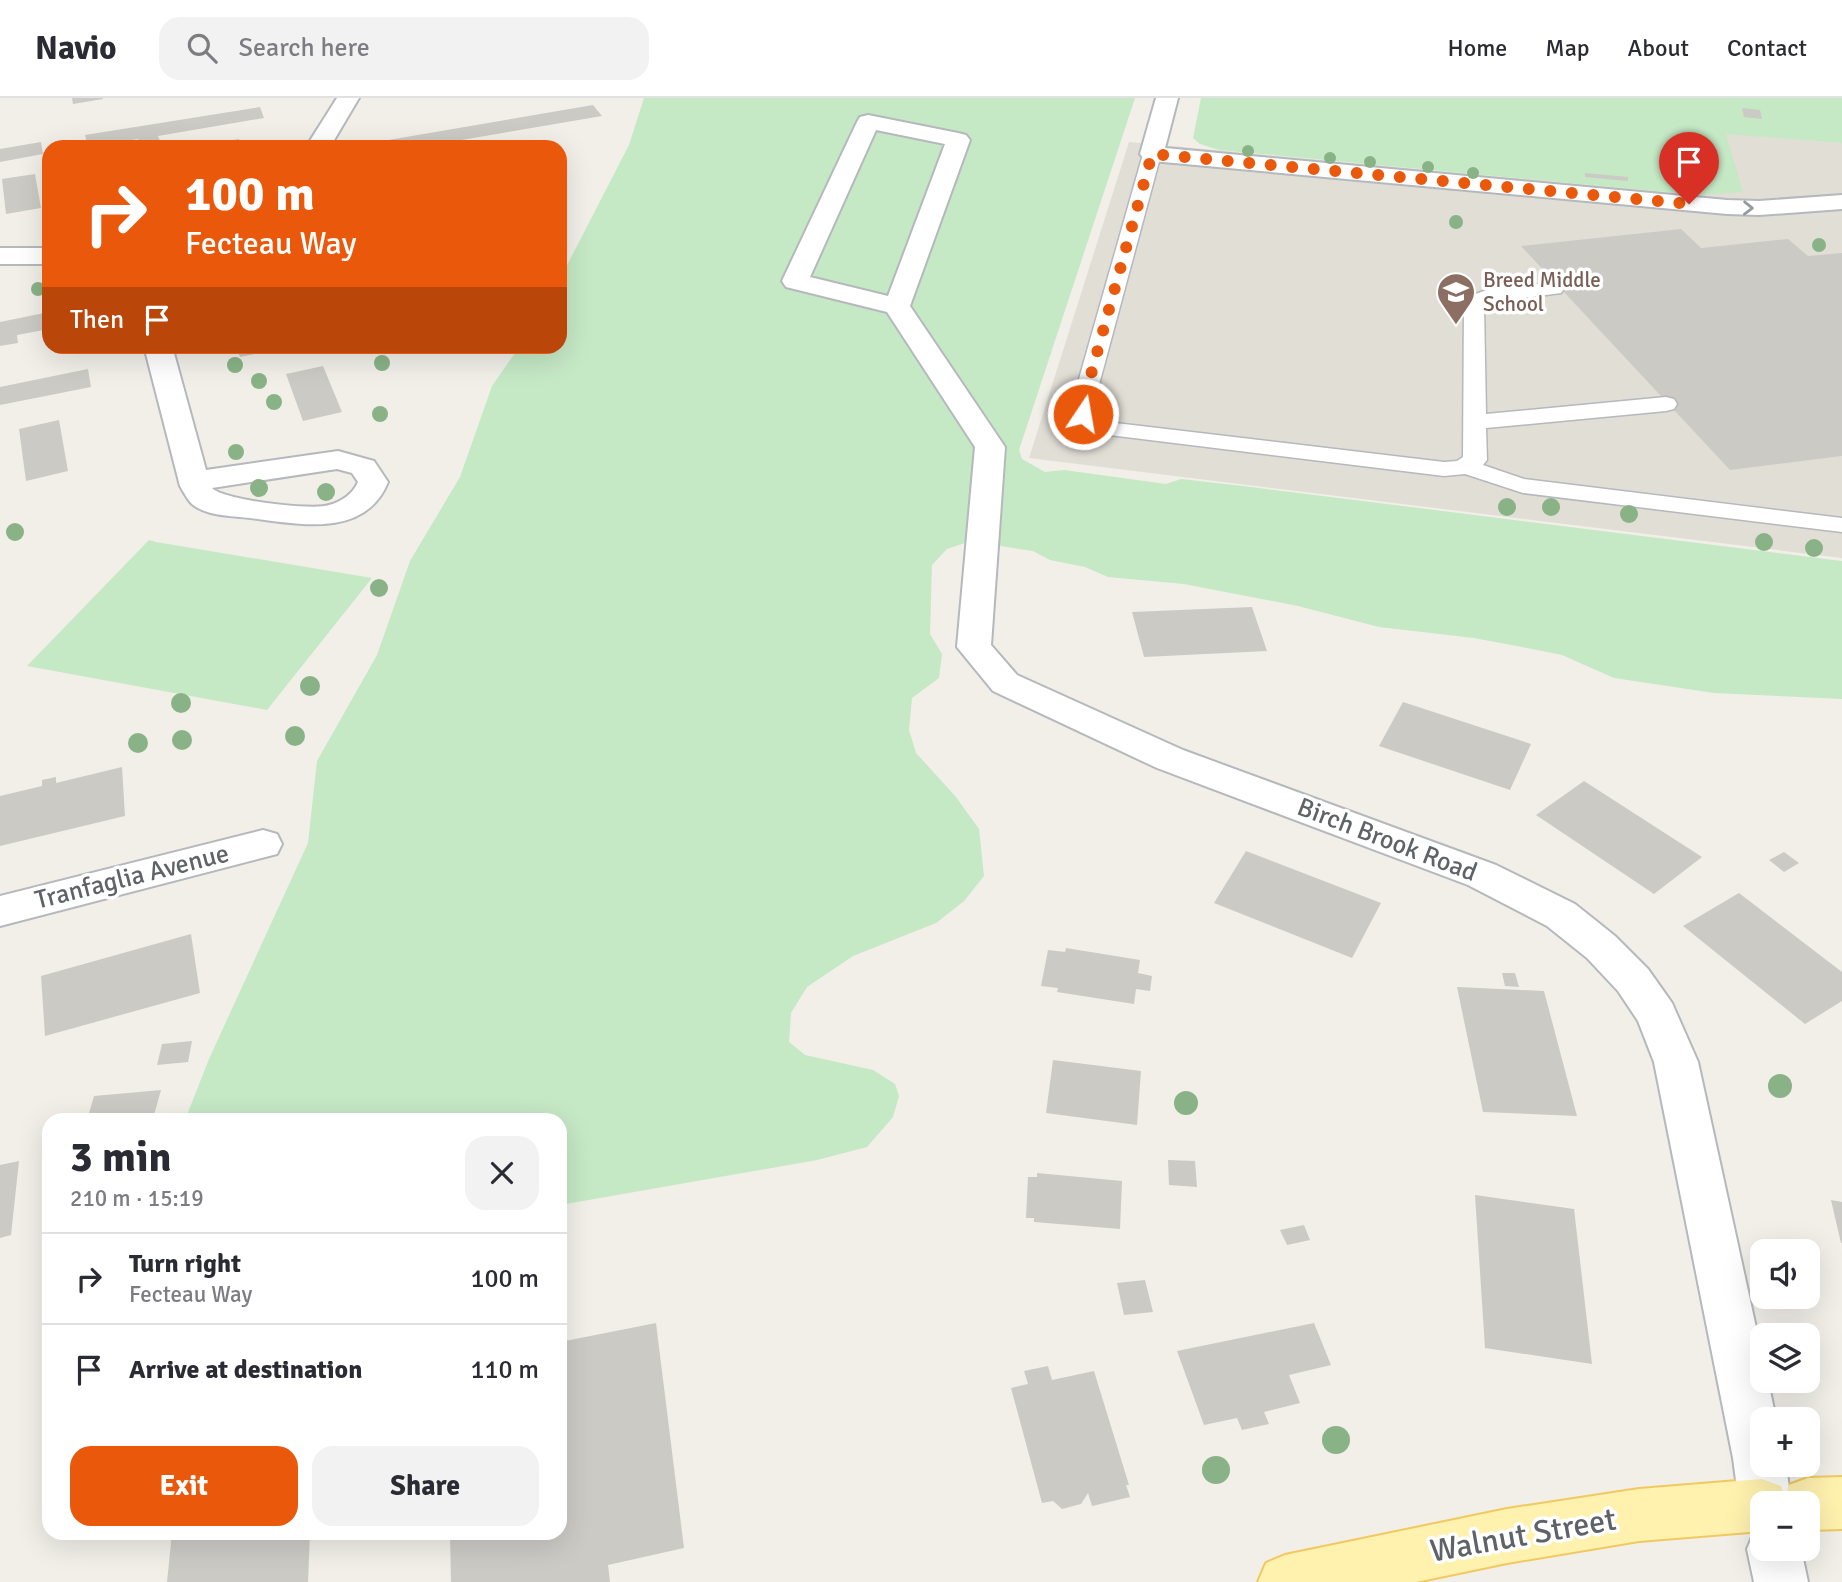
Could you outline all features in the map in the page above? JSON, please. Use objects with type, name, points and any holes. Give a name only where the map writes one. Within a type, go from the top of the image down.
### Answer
[{"type":"main road","points":[[1820,1504],[1842,1503]]},
{"type":"main road","name":"Walnut Street","points":[[1285,1582],[1507,1536],[1639,1515],[1750,1505]]},
{"type":"street","points":[[322,140],[348,98]]},
{"type":"street","points":[[1167,98],[1152,154],[1727,207],[1759,208],[1842,202]]},
{"type":"street","points":[[868,122],[958,140],[897,306],[795,281],[868,122]]},
{"type":"street","points":[[0,256],[42,256]]},
{"type":"street","name":"Birch Brook Road","points":[[897,306],[990,447],[974,647],[1005,683],[1170,759],[1416,849],[1511,888],[1561,915],[1582,930],[1633,979],[1657,1016],[1676,1062],[1759,1458],[1763,1491]]},
{"type":"street","points":[[160,354],[194,481],[200,494],[214,503],[304,517],[326,516],[346,510],[368,494],[373,482],[363,467],[338,460],[194,481]]},
{"type":"street","name":"Tranfaglia Avenue","points":[[0,911],[263,844]]},
{"type":"street","points":[[1777,1561],[1781,1582]]},
{"type":"lane","points":[[1152,154],[1082,407],[1087,420],[1113,430],[1444,469],[1468,467],[1523,486],[1842,525]]},
{"type":"lane","points":[[1468,467],[1475,460],[1474,303],[1488,296],[1554,289]]},
{"type":"lane","points":[[1476,422],[1666,404]]},
{"type":"shaded area","name":"Breed Middle School","points":[[1726,133],[1842,143],[1842,558],[1029,458],[1129,142],[1697,195]]},
{"type":"green space","points":[[644,98],[1135,98],[1019,450],[1022,459],[1045,472],[1064,470],[1166,484],[1181,479],[1842,561],[1842,699],[1714,693],[1614,678],[1562,655],[1474,638],[1379,627],[1298,606],[1184,584],[1108,577],[1085,567],[1050,560],[1033,551],[965,543],[947,549],[932,565],[930,634],[942,654],[939,678],[912,698],[909,730],[916,753],[956,797],[979,829],[984,876],[964,901],[936,923],[853,956],[807,987],[791,1013],[789,1042],[805,1055],[873,1070],[895,1084],[899,1096],[893,1117],[867,1147],[817,1160],[567,1204],[567,1113],[188,1113],[209,1059],[308,843],[317,761],[377,655],[410,561],[460,477],[492,386],[514,354],[567,354],[567,265],[629,145]]},
{"type":"green space","points":[[1201,98],[1842,98],[1842,143],[1726,134],[1743,192],[1697,195],[1219,150],[1200,144],[1193,138]]},
{"type":"green space","points":[[149,540],[372,578],[267,710],[27,666]]},
{"type":"building","points":[[72,98],[103,98],[103,99],[73,104]]},
{"type":"building","points":[[593,105],[602,116],[462,140],[389,140]]},
{"type":"building","points":[[260,107],[264,118],[158,136],[160,140],[86,140],[85,135]]},
{"type":"building","points":[[1742,108],[1760,110],[1762,119],[1744,117]]},
{"type":"building","points":[[1688,135],[1700,136],[1705,154],[1693,153]]},
{"type":"building","points":[[41,142],[42,154],[0,162],[0,149]]},
{"type":"building","points":[[1585,173],[1628,177],[1628,181],[1585,177]]},
{"type":"building","points":[[35,174],[41,208],[6,214],[2,179]]},
{"type":"building","points":[[1681,229],[1701,248],[1788,239],[1808,256],[1842,253],[1842,456],[1730,470],[1521,246]]},
{"type":"building","points":[[42,313],[42,330],[17,335],[18,343],[0,346],[0,322]]},
{"type":"building","points":[[323,366],[342,412],[303,421],[286,374]]},
{"type":"building","points":[[88,369],[91,387],[0,405],[0,387]]},
{"type":"building","points":[[59,420],[68,471],[26,481],[19,429]]},
{"type":"building","points":[[1252,607],[1267,651],[1144,657],[1132,612]]},
{"type":"building","points":[[1403,702],[1531,744],[1510,790],[1379,746]]},
{"type":"building","points":[[122,767],[125,816],[0,846],[0,796],[42,786],[42,780],[56,777],[56,783]]},
{"type":"building","points":[[1584,781],[1702,857],[1654,894],[1536,815]]},
{"type":"building","points":[[1246,851],[1381,903],[1352,958],[1214,903]]},
{"type":"building","points":[[1784,852],[1799,863],[1784,872],[1769,860]]},
{"type":"building","points":[[1739,893],[1842,972],[1842,1001],[1805,1024],[1683,926]]},
{"type":"building","points":[[191,934],[200,993],[45,1036],[41,976]]},
{"type":"building","points":[[1066,948],[1140,960],[1138,973],[1152,976],[1150,991],[1136,989],[1134,1004],[1057,992],[1058,988],[1041,986],[1048,950],[1065,952]]},
{"type":"building","points":[[1502,973],[1515,973],[1519,987],[1505,986]]},
{"type":"building","points":[[1457,987],[1544,991],[1577,1116],[1483,1112]]},
{"type":"building","points":[[192,1041],[188,1062],[157,1065],[162,1044]]},
{"type":"building","points":[[1053,1060],[1141,1071],[1137,1125],[1046,1113]]},
{"type":"building","points":[[161,1090],[155,1113],[89,1113],[94,1096]]},
{"type":"building","points":[[1168,1160],[1195,1161],[1197,1187],[1169,1185]]},
{"type":"building","points":[[19,1161],[11,1235],[0,1238],[0,1165]]},
{"type":"building","points":[[1037,1173],[1122,1181],[1120,1229],[1034,1222],[1034,1218],[1026,1218],[1028,1177],[1037,1177]]},
{"type":"building","points":[[1475,1195],[1574,1209],[1592,1364],[1485,1348]]},
{"type":"building","points":[[1831,1200],[1842,1202],[1842,1243],[1841,1243]]},
{"type":"building","points":[[1304,1225],[1310,1240],[1287,1245],[1280,1230]]},
{"type":"building","points":[[1145,1280],[1153,1312],[1124,1315],[1117,1283]]},
{"type":"building","points":[[656,1323],[684,1548],[608,1565],[610,1582],[451,1582],[450,1540],[567,1540],[567,1341]]},
{"type":"building","points":[[1314,1323],[1331,1365],[1289,1375],[1300,1403],[1264,1412],[1269,1424],[1242,1430],[1237,1418],[1204,1425],[1177,1351]]},
{"type":"building","points":[[1048,1366],[1052,1380],[1094,1371],[1129,1485],[1126,1485],[1130,1497],[1092,1506],[1088,1493],[1081,1504],[1062,1509],[1053,1501],[1042,1503],[1011,1388],[1028,1384],[1024,1371]]},
{"type":"building","points":[[171,1540],[310,1540],[308,1582],[167,1582]]},
{"type":"place","name":"Breed Middle School","points":[[1456,326]]},
{"type":"route","points":[[1083,414],[1082,407],[1152,154],[1689,204]]}]
